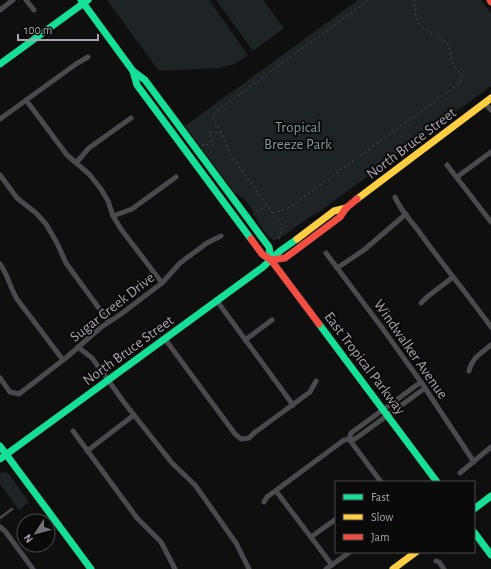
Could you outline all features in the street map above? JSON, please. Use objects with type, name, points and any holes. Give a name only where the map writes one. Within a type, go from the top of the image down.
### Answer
[{"type":"street","points":[[0,10],[13,0]]},
{"type":"street","points":[[26,0],[34,10]]},
{"type":"street","points":[[0,64],[84,1]]},
{"type":"street","name":"East Tropical Parkway","points":[[84,1],[133,71],[145,80],[269,247],[271,260]]},
{"type":"street","points":[[0,118],[88,57]]},
{"type":"street","name":"East Tropical Parkway","points":[[133,71],[137,85],[262,254],[271,260],[436,481]]},
{"type":"street","points":[[26,100],[67,155],[90,174],[105,194],[113,216],[121,229],[162,283]]},
{"type":"street","points":[[488,100],[491,110]]},
{"type":"street","name":"North Bruce Street","points":[[0,459],[271,260],[285,258],[340,218],[346,208],[488,100]]},
{"type":"street","points":[[76,163],[89,148],[131,118]]},
{"type":"street","points":[[457,177],[491,152]]},
{"type":"street","points":[[447,165],[491,222]]},
{"type":"street","points":[[0,175],[16,198],[36,212],[46,224],[66,263],[109,322]]},
{"type":"street","points":[[113,216],[132,209],[176,177]]},
{"type":"street","points":[[395,197],[406,214],[491,327]]},
{"type":"street","points":[[337,268],[370,244],[406,214]]},
{"type":"street","name":"Sugar Creek Drive","points":[[0,378],[7,390],[19,394],[63,360],[91,335],[162,283],[180,263],[221,236]]},
{"type":"street","name":"Windwalker Avenue","points":[[326,253],[421,382],[474,462]]},
{"type":"street","points":[[0,264],[8,276],[17,300],[63,360]]},
{"type":"street","points":[[421,303],[453,277]]},
{"type":"street","points":[[217,301],[293,405]]},
{"type":"street","points":[[245,340],[272,320]]},
{"type":"street","points":[[165,339],[235,434],[241,439],[246,439],[251,436],[310,392],[316,381]]},
{"type":"street","points":[[469,371],[477,356],[491,346]]},
{"type":"street","points":[[78,347],[92,358],[108,381],[172,463],[195,485],[236,542],[249,569]]},
{"type":"street","points":[[264,502],[276,491],[344,440],[355,439],[367,431],[409,390],[421,382]]},
{"type":"street","points":[[349,439],[351,433],[413,397],[425,388]]},
{"type":"street","points":[[87,451],[134,415]]},
{"type":"street","points":[[73,431],[136,518],[161,542],[175,569]]},
{"type":"street","points":[[349,439],[380,481]]},
{"type":"street","points":[[0,446],[88,568]]},
{"type":"street","points":[[460,473],[491,447]]},
{"type":"street","points":[[276,491],[332,565]]},
{"type":"street","points":[[475,508],[491,496]]},
{"type":"street","points":[[311,537],[335,520]]},
{"type":"street","points":[[0,527],[5,531],[33,569]]},
{"type":"street","points":[[475,533],[491,555]]},
{"type":"street","points":[[326,569],[349,553]]},
{"type":"street","points":[[393,569],[415,553]]},
{"type":"street","points":[[436,561],[439,562],[444,569]]},
{"type":"lane","points":[[409,390],[413,397]]},
{"type":"lane","points":[[363,425],[367,431]]},
{"type":"lane","points":[[0,518],[12,509]]},
{"type":"path","points":[[279,241],[283,227],[231,156],[221,132],[213,119],[214,114],[370,0]]},
{"type":"path","points":[[273,213],[290,207],[460,83],[461,75],[453,64],[448,44],[422,27],[416,15],[414,0]]},
{"type":"path","points":[[202,146],[204,144],[212,146],[213,144],[209,134],[210,132],[221,132]]},
{"type":"path","points":[[248,219],[267,205]]},
{"type":"green space","points":[[107,0],[209,0],[248,55],[235,64],[219,68],[159,71]]},
{"type":"green space","points":[[216,0],[263,0],[284,28],[253,51]]},
{"type":"green space","name":"Tropical Breeze Park","points":[[358,0],[481,0],[491,13],[491,86],[319,212],[279,239],[273,240],[264,232],[249,205],[244,199],[234,192],[185,126]]},
{"type":"green space","points":[[3,472],[8,473],[29,502],[19,510],[0,484],[0,474]]},
{"type":"traffic: fast","points":[[81,0],[133,71],[137,85],[251,239]]},
{"type":"traffic: fast","points":[[0,64],[88,0]]},
{"type":"traffic: fast","points":[[133,71],[145,80],[269,247],[271,260]]},
{"type":"traffic: fast","points":[[0,459],[263,267],[280,251],[297,239]]},
{"type":"traffic: fast","points":[[319,324],[436,481]]},
{"type":"traffic: fast","points":[[0,446],[91,569]]},
{"type":"traffic: fast","points":[[475,508],[491,496]]},
{"type":"traffic: fast","points":[[475,533],[491,555]]},
{"type":"traffic: slow","points":[[357,199],[491,98]]},
{"type":"traffic: slow","points":[[297,239],[334,211],[346,208]]},
{"type":"traffic: slow","points":[[393,569],[415,553]]},
{"type":"traffic: jam","points":[[271,260],[285,258],[340,217],[346,208],[357,199]]},
{"type":"traffic: jam","points":[[251,239],[262,254],[271,260],[319,324]]}]
